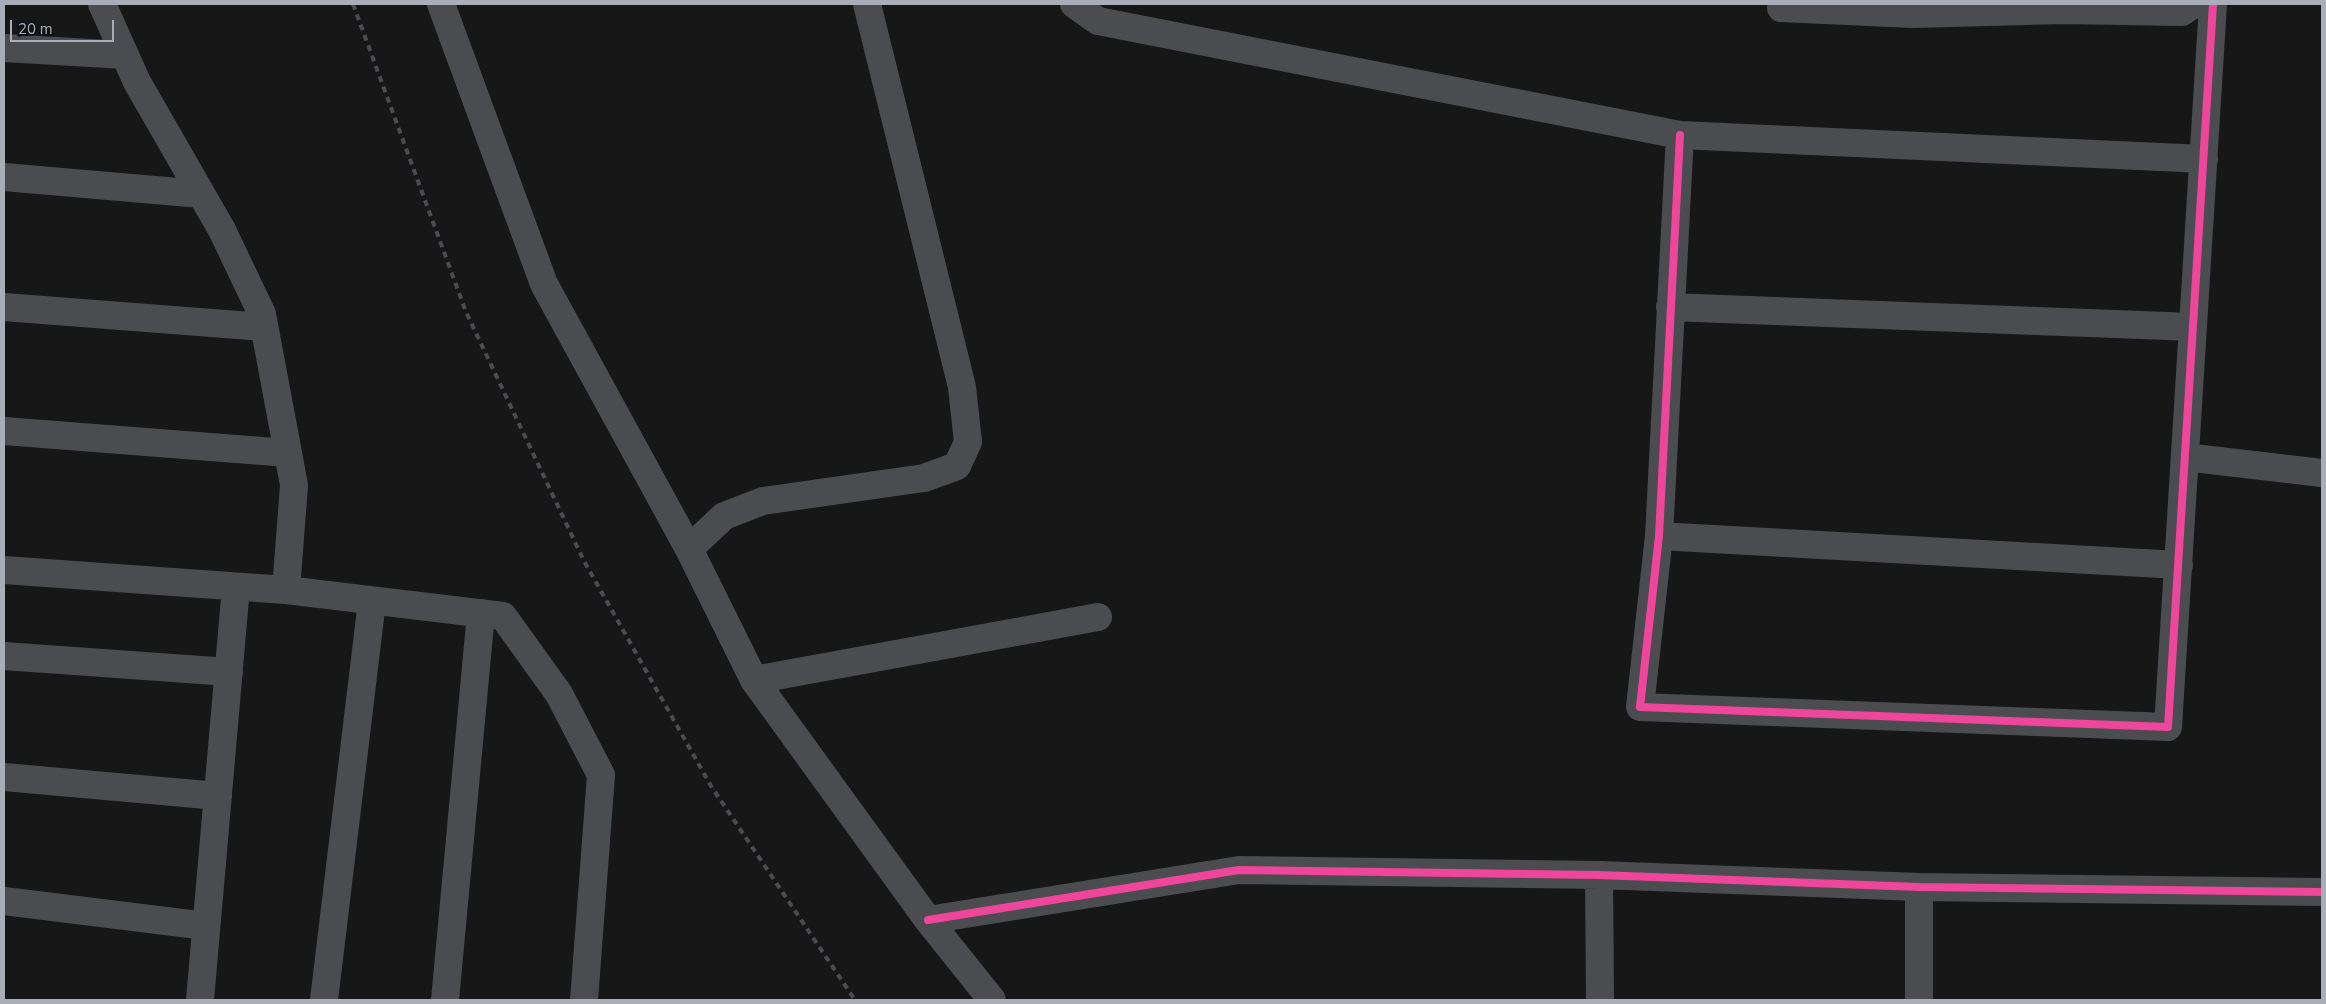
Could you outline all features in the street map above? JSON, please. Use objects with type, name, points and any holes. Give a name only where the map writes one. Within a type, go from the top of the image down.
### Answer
[{"type":"street","points":[[102,4],[137,82],[226,238],[262,314],[294,485],[286,590]]},
{"type":"street","points":[[441,4],[544,284],[689,549],[754,680],[928,920],[992,1000]]},
{"type":"street","points":[[689,549],[724,516],[763,501],[924,478],[957,466],[968,442],[962,387],[867,4]]},
{"type":"street","points":[[1074,4],[1098,21],[1680,135],[2204,159]]},
{"type":"street","points":[[1781,8],[1913,14],[2063,10],[2182,12],[2194,4]]},
{"type":"street","points":[[1680,135],[1659,536],[1640,707],[2168,727],[2213,4]]},
{"type":"street","points":[[4,48],[125,55]]},
{"type":"street","points":[[4,177],[201,194]]},
{"type":"street","points":[[4,307],[264,327]]},
{"type":"street","points":[[1670,307],[2193,327]]},
{"type":"street","points":[[4,431],[288,453]]},
{"type":"street","points":[[2185,457],[2322,473]]},
{"type":"street","points":[[1659,536],[2179,565]]},
{"type":"street","points":[[4,570],[286,590],[503,616],[559,694],[601,775],[584,1000]]},
{"type":"street","points":[[200,1000],[236,587]]},
{"type":"street","points":[[324,1000],[372,601]]},
{"type":"street","points":[[445,1000],[481,613]]},
{"type":"street","points":[[754,680],[1098,617]]},
{"type":"street","points":[[4,656],[229,672]]},
{"type":"street","points":[[4,777],[218,796]]},
{"type":"street","points":[[928,920],[1239,870],[1599,875],[1919,887],[2322,892]]},
{"type":"street","points":[[1599,875],[1600,1000]]},
{"type":"street","points":[[1919,887],[1919,1000]]},
{"type":"street","points":[[4,901],[206,926]]},
{"type":"railway","points":[[353,4],[466,312],[584,561],[711,786],[855,1000]]},
{"type":"cycle path","points":[[1680,135],[1659,536],[1640,707],[2168,727],[2213,4]]},
{"type":"cycle path","points":[[928,920],[1239,870],[1599,875],[1919,887],[2322,892]]}]
